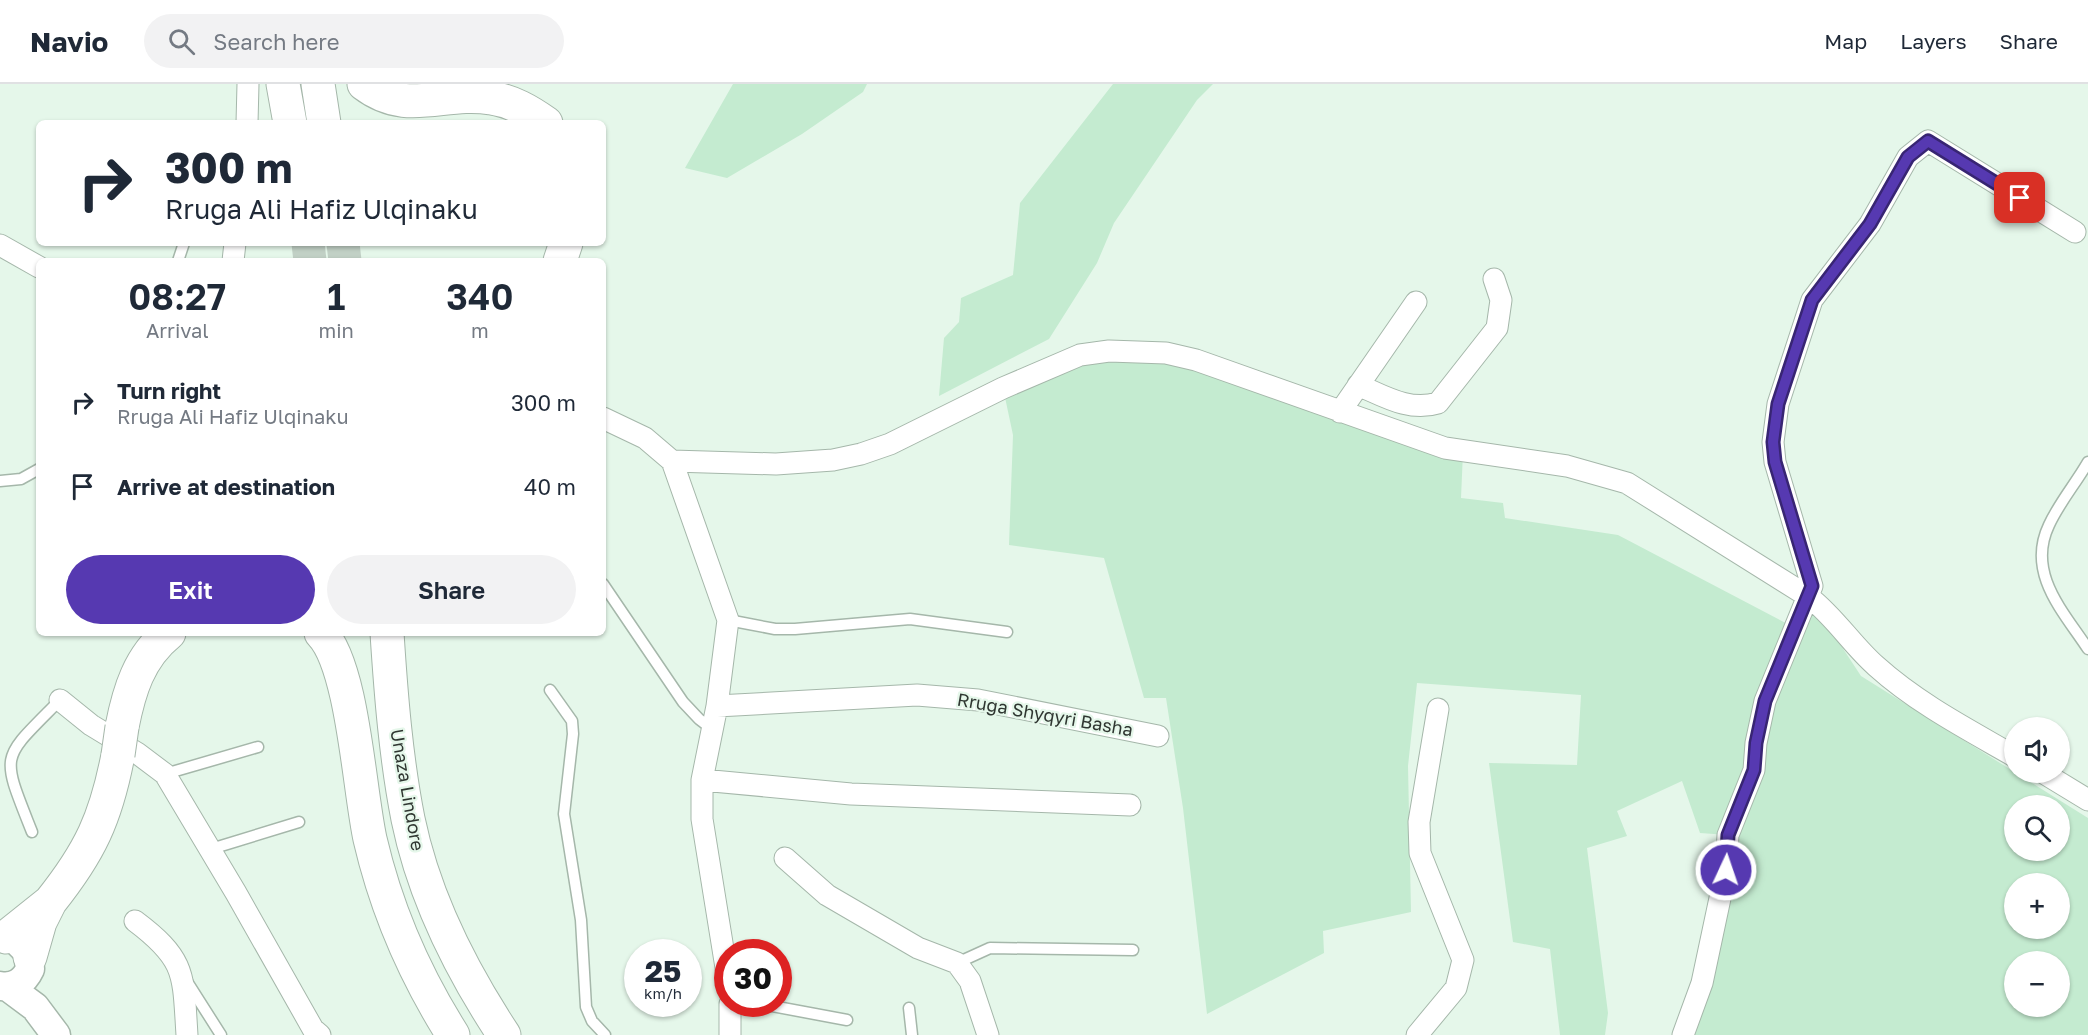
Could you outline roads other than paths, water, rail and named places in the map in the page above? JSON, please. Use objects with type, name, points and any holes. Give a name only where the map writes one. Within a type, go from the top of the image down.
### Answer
[{"type":"highway","points":[[282,84],[282,120]]},
{"type":"highway","points":[[282,84],[289,120]]},
{"type":"highway","points":[[318,84],[324,120]]},
{"type":"highway","points":[[364,84],[389,98],[421,103],[466,97],[490,97],[531,112],[542,120]]},
{"type":"highway","points":[[395,120],[421,103]]},
{"type":"highway","points":[[12,963],[40,922],[50,902],[78,865],[96,833],[110,790],[128,699],[140,668],[167,636]]},
{"type":"highway","points":[[323,636],[333,649],[343,681],[366,820],[381,878],[409,955],[453,1035]]},
{"type":"highway","name":"Unaza Lindore","points":[[350,636],[358,735],[372,824],[384,870],[402,923],[424,971],[461,1035]]},
{"type":"highway","name":"Unaza Lindore","points":[[387,636],[399,760],[417,853],[436,908],[460,961],[504,1035]]},
{"type":"main road","points":[[12,963],[36,1007],[56,1035]]},
{"type":"street","points":[[247,120],[248,84]]},
{"type":"street","points":[[1683,1035],[1702,983],[1726,870],[1728,835],[1754,770],[1756,743],[1765,701],[1812,586],[1811,576],[1775,462],[1773,442],[1778,404],[1812,300],[1870,224],[1908,157],[1928,141],[2075,232]]},
{"type":"street","points":[[0,245],[36,265]]},
{"type":"street","points":[[1358,385],[1405,405],[1425,407],[1438,403],[1497,328],[1501,300],[1494,279]]},
{"type":"street","points":[[1340,412],[1416,302]]},
{"type":"street","points":[[672,461],[776,464],[833,460],[890,444],[1063,361],[1095,352],[1166,353],[1181,356],[1407,436],[1463,452],[1567,466],[1627,483],[1809,597],[1822,607],[1875,665],[1897,684],[2004,750]]},
{"type":"street","points":[[606,419],[645,438],[672,461],[728,620],[717,706],[702,780],[702,819],[721,939]]},
{"type":"street","name":"Rruga Shyqyri Basha","points":[[717,706],[916,695],[978,700],[1158,736]]},
{"type":"street","points":[[60,700],[91,725],[137,753],[165,774],[211,849],[313,1029],[320,1035]]},
{"type":"street","points":[[1418,1035],[1456,988],[1463,960],[1420,853],[1419,822],[1438,709]]},
{"type":"street","points":[[702,780],[851,794],[1130,805]]},
{"type":"street","points":[[2060,783],[2088,800]]},
{"type":"street","points":[[785,858],[827,895],[918,948],[957,963],[970,981],[988,1035]]},
{"type":"street","points":[[135,921],[158,938],[174,956],[183,975],[187,1035]]},
{"type":"street","points":[[730,1017],[730,1035]]},
{"type":"lane","points":[[2088,462],[2049,525],[2040,552],[2041,572],[2088,649]]},
{"type":"lane","points":[[0,481],[21,479],[36,471]]},
{"type":"lane","points":[[606,588],[683,702],[712,729]]},
{"type":"lane","points":[[728,620],[785,629],[910,618],[1007,632]]},
{"type":"lane","points":[[550,690],[572,721],[573,734],[564,814],[581,920],[586,1007],[592,1021],[605,1035]]},
{"type":"lane","points":[[32,832],[11,778],[8,763],[11,752],[21,739],[60,700]]},
{"type":"lane","points":[[165,774],[258,747]]},
{"type":"lane","points":[[211,849],[299,822]]},
{"type":"lane","points":[[957,963],[990,948],[1133,950]]},
{"type":"lane","points":[[183,975],[221,1035]]},
{"type":"lane","points":[[909,1008],[912,1035]]},
{"type":"lane","points":[[792,1010],[847,1020]]},
{"type":"tunnel","points":[[308,246],[310,258]]},
{"type":"tunnel","points":[[343,246],[345,258]]}]
